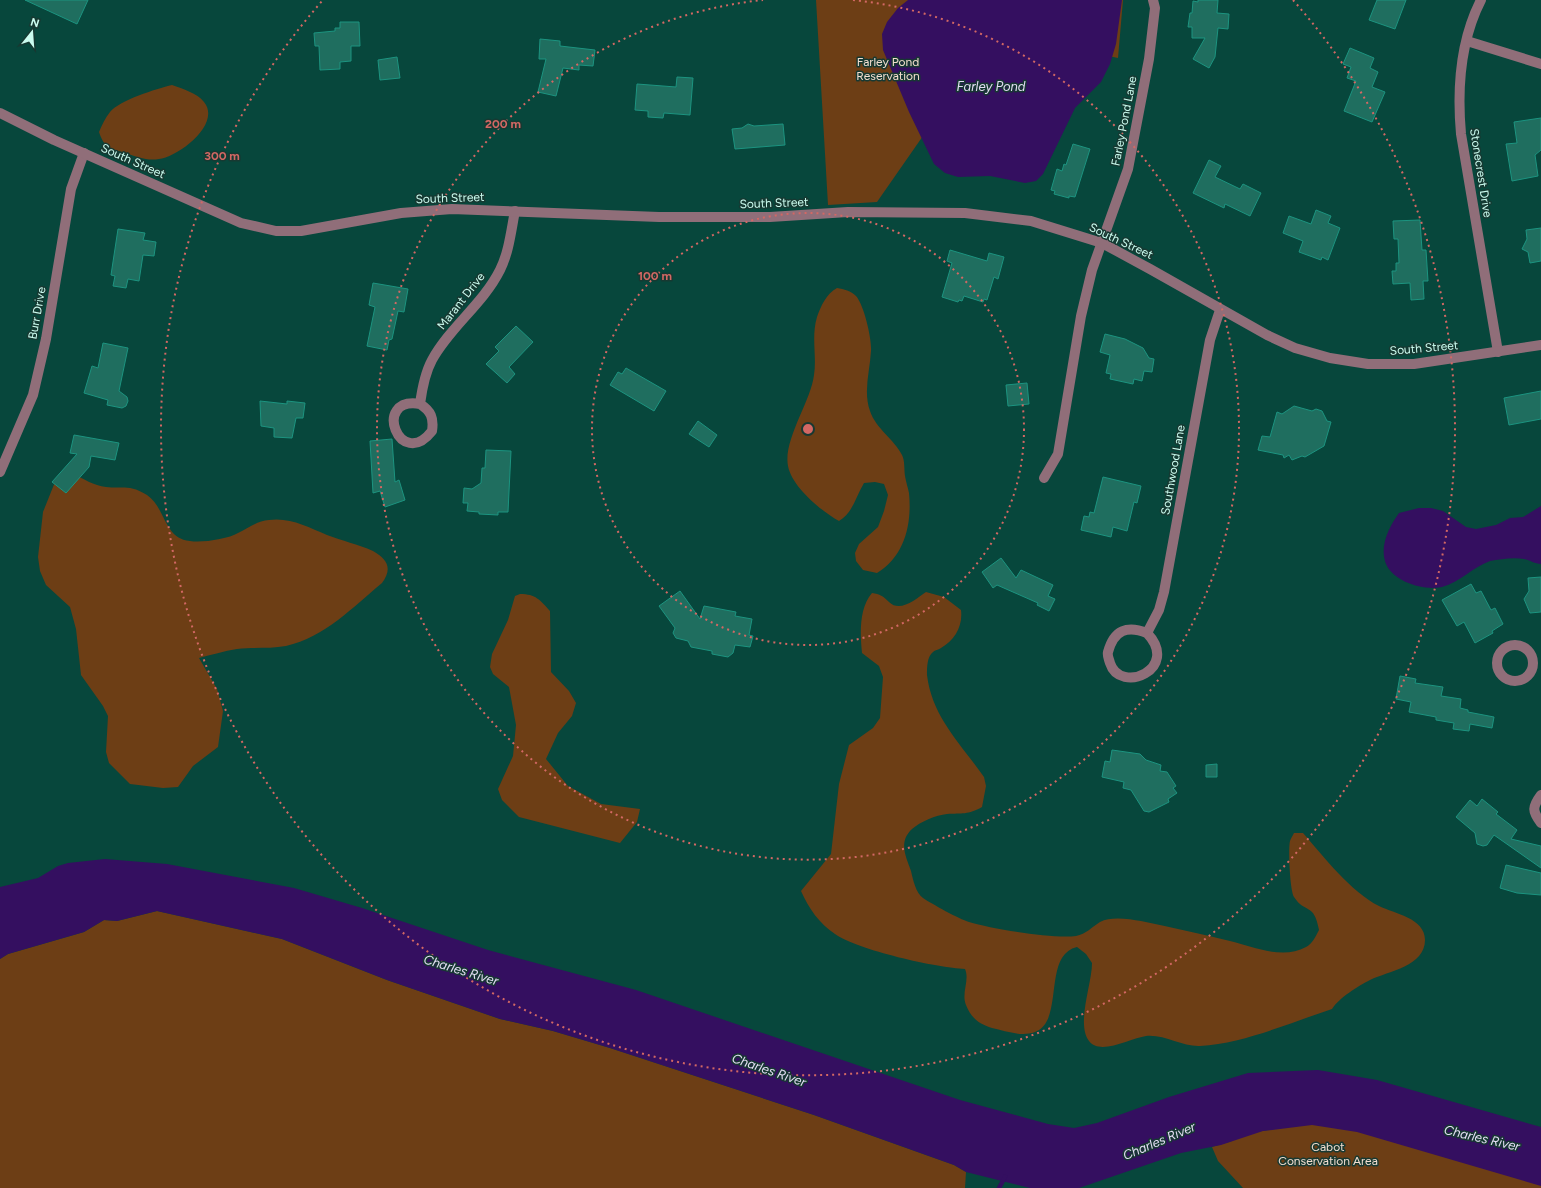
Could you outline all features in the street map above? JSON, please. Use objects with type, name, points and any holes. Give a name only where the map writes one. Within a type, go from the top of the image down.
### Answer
[{"type":"street","name":"Farley Pond Lane","points":[[1102,243],[1128,169],[1149,60],[1154,8],[1153,0]]},
{"type":"street","name":"Stonecrest Drive","points":[[1481,0],[1467,42],[1460,75],[1459,106],[1461,134],[1498,352]]},
{"type":"street","points":[[1467,42],[1541,64]]},
{"type":"street","name":"South Street","points":[[0,113],[84,154],[241,223],[276,231],[297,231],[401,213],[445,209],[691,217],[770,217],[848,212],[965,213],[1031,222],[1102,243],[1267,335],[1295,348],[1323,357],[1350,362],[1414,364],[1541,345]]},
{"type":"street","name":"Burr Drive","points":[[0,472],[33,395],[46,339],[70,189],[84,154]]},
{"type":"street","name":"Marant Drive","points":[[420,404],[427,372],[436,352],[492,285],[501,269],[508,250],[515,211]]},
{"type":"street","points":[[1044,478],[1058,454],[1081,316],[1092,270],[1102,243]]},
{"type":"street","name":"Southwood Lane","points":[[1147,633],[1160,610],[1210,340],[1220,310]]},
{"type":"street","points":[[412,403],[420,404],[428,409],[432,417],[432,431],[422,441],[409,443],[397,436],[394,429],[393,420],[395,413],[402,406],[412,403]]},
{"type":"street","points":[[1136,628],[1147,633],[1155,641],[1158,654],[1152,670],[1139,678],[1123,677],[1111,667],[1107,655],[1111,640],[1121,631],[1136,628]]},
{"type":"street","points":[[1541,795],[1534,806],[1534,814],[1541,823]]},
{"type":"green space","name":"Farley Pond Reservation","points":[[816,0],[1123,0],[1118,58],[1094,53],[932,123],[877,202],[828,205]]},
{"type":"green space","points":[[172,85],[198,96],[204,102],[208,111],[207,120],[203,129],[195,138],[177,152],[159,159],[146,159],[138,157],[112,149],[106,145],[99,132],[102,124],[110,112],[130,99]]},
{"type":"green space","points":[[837,288],[847,290],[856,296],[865,314],[871,346],[867,388],[868,404],[876,423],[899,449],[903,457],[909,493],[910,505],[908,527],[905,538],[894,558],[887,566],[877,573],[863,570],[856,561],[855,553],[859,544],[878,527],[888,495],[884,484],[875,482],[864,483],[848,514],[839,521],[808,498],[795,482],[788,466],[788,456],[793,433],[808,397],[814,375],[815,324],[822,305],[827,297]]},
{"type":"green space","points":[[72,474],[97,485],[106,487],[131,488],[147,495],[158,507],[170,529],[181,539],[190,541],[215,540],[234,535],[260,522],[277,519],[299,523],[333,537],[362,546],[378,554],[387,564],[387,573],[382,583],[338,620],[313,636],[286,646],[237,649],[199,658],[217,689],[223,711],[218,747],[193,766],[178,787],[163,788],[130,784],[109,763],[106,752],[108,716],[103,706],[81,675],[76,629],[70,607],[46,585],[40,571],[38,557],[43,512],[57,477]]},
{"type":"green space","points":[[926,592],[944,597],[961,610],[961,622],[957,632],[946,645],[931,654],[928,662],[927,675],[930,690],[941,717],[984,777],[986,786],[982,807],[969,812],[933,817],[915,826],[905,839],[905,855],[915,886],[918,893],[923,898],[969,922],[992,928],[1022,933],[1066,937],[1076,936],[1086,932],[1104,920],[1126,919],[1186,931],[1268,951],[1297,951],[1308,946],[1314,940],[1319,930],[1315,915],[1298,902],[1294,897],[1291,887],[1289,845],[1294,833],[1303,833],[1338,873],[1358,892],[1379,906],[1408,918],[1420,927],[1424,933],[1425,940],[1423,949],[1419,956],[1413,962],[1370,980],[1360,986],[1344,997],[1332,1009],[1250,1037],[1217,1044],[1194,1046],[1160,1037],[1146,1036],[1108,1047],[1100,1047],[1089,1041],[1085,1034],[1084,1014],[1092,963],[1086,954],[1077,947],[1066,952],[1060,962],[1056,975],[1049,1015],[1044,1026],[1035,1032],[1019,1034],[992,1028],[979,1022],[973,1017],[968,1010],[964,996],[967,978],[965,969],[918,962],[879,952],[846,940],[835,934],[815,915],[807,904],[801,891],[831,854],[839,784],[849,745],[873,728],[880,718],[883,677],[879,666],[862,653],[861,622],[865,606],[872,593],[881,596],[893,605],[903,606]]},
{"type":"green space","points":[[520,594],[534,596],[550,611],[551,672],[569,691],[576,703],[572,716],[558,733],[546,759],[568,786],[601,804],[640,809],[637,822],[620,843],[519,817],[502,800],[498,789],[513,756],[516,725],[509,687],[493,674],[490,667],[492,654],[508,620],[515,596]]},
{"type":"green space","points":[[157,911],[282,939],[387,980],[500,1019],[553,1031],[610,1048],[814,1115],[954,1165],[966,1172],[965,1188],[0,1188],[0,959],[8,954],[84,932],[104,920],[117,921]]},
{"type":"green space","name":"Cabot Conservation Area","points":[[1341,1119],[1541,1178],[1541,1188],[1243,1188],[1218,1161],[1212,1147],[1232,1141],[1229,1136]]},
{"type":"water","name":"Farley Pond","points":[[908,0],[1122,0],[1116,44],[1110,64],[1101,82],[1075,108],[1043,174],[1036,181],[1025,183],[990,176],[958,177],[945,173],[934,164],[909,112],[883,50],[882,34],[887,22],[898,8]]},
{"type":"water","points":[[1541,506],[1541,564],[1520,558],[1507,558],[1490,561],[1449,585],[1427,588],[1410,584],[1402,580],[1390,570],[1386,564],[1384,557],[1384,544],[1392,524],[1399,513],[1419,508],[1431,508],[1443,511],[1466,527],[1476,529],[1496,525],[1510,518],[1523,517]]},
{"type":"water","name":"Charles River","points":[[105,859],[167,864],[294,888],[362,908],[488,950],[636,990],[960,1100],[1048,1124],[1074,1128],[1097,1123],[1169,1097],[1248,1073],[1318,1070],[1377,1080],[1541,1127],[1541,1186],[1357,1132],[1312,1125],[1263,1131],[1221,1145],[1181,1153],[1079,1188],[1030,1188],[966,1172],[954,1165],[814,1115],[610,1048],[553,1031],[500,1019],[387,980],[282,939],[157,911],[117,921],[104,920],[84,932],[8,954],[0,959],[0,887],[38,878],[58,866],[68,863]]},
{"type":"building","points":[[25,0],[88,0],[77,24]]},
{"type":"building","points":[[1198,0],[1218,0],[1217,13],[1229,14],[1228,29],[1218,28],[1215,57],[1209,68],[1193,59],[1205,38],[1192,38],[1192,27],[1188,27],[1190,13],[1192,13],[1193,1],[1198,2]]},
{"type":"building","points":[[1377,0],[1406,0],[1395,29],[1369,20]]},
{"type":"building","points":[[340,22],[359,22],[360,46],[351,46],[351,61],[340,62],[340,69],[320,70],[319,46],[315,46],[314,33],[335,31],[335,28],[340,28]]},
{"type":"building","points":[[540,39],[560,41],[560,46],[595,50],[593,66],[579,65],[579,70],[563,68],[556,96],[538,92],[546,59],[539,59]]},
{"type":"building","points":[[1350,48],[1374,58],[1370,68],[1378,72],[1372,87],[1385,92],[1372,122],[1344,111],[1356,81],[1347,78],[1351,67],[1343,64]]},
{"type":"building","points":[[397,57],[400,78],[380,80],[378,60]]},
{"type":"building","points":[[677,77],[693,78],[690,115],[664,113],[663,118],[648,117],[648,111],[635,110],[637,84],[676,87]]},
{"type":"building","points":[[1541,118],[1541,150],[1535,155],[1538,176],[1512,181],[1506,144],[1517,143],[1514,122]]},
{"type":"building","points":[[748,124],[754,126],[783,124],[785,145],[735,149],[732,129],[742,128]]},
{"type":"building","points":[[1073,144],[1090,149],[1075,197],[1069,196],[1069,198],[1054,194],[1055,191],[1051,190],[1057,169],[1062,171],[1064,164],[1066,165]]},
{"type":"building","points":[[1209,160],[1221,166],[1215,177],[1240,189],[1243,184],[1261,193],[1250,216],[1225,204],[1224,208],[1193,193]]},
{"type":"building","points":[[1316,210],[1331,216],[1328,223],[1340,228],[1328,260],[1322,257],[1321,260],[1299,252],[1303,241],[1283,233],[1289,216],[1311,224]]},
{"type":"building","points":[[1420,220],[1422,250],[1426,250],[1428,281],[1423,281],[1424,299],[1411,300],[1410,283],[1393,284],[1392,271],[1396,271],[1396,263],[1399,263],[1398,239],[1394,239],[1393,221]]},
{"type":"building","points":[[1541,228],[1541,261],[1530,263],[1528,252],[1522,249],[1527,239],[1526,230]]},
{"type":"building","points":[[118,229],[145,233],[143,240],[156,242],[154,256],[143,255],[139,281],[128,279],[126,288],[113,286],[115,276],[111,275]]},
{"type":"building","points":[[950,250],[987,261],[989,253],[1004,257],[998,279],[994,277],[987,300],[984,299],[983,302],[964,296],[962,301],[959,300],[958,302],[942,297],[952,263],[947,261]]},
{"type":"building","points":[[373,283],[408,289],[404,312],[398,311],[392,339],[389,340],[387,350],[367,346],[375,307],[369,305]]},
{"type":"building","points":[[516,326],[533,342],[509,367],[515,374],[507,383],[486,364],[499,351],[495,347]]},
{"type":"building","points":[[1105,334],[1125,339],[1143,348],[1149,358],[1154,359],[1152,372],[1144,371],[1142,381],[1134,379],[1133,384],[1110,379],[1111,374],[1106,373],[1110,355],[1100,352]]},
{"type":"building","points":[[103,343],[128,348],[119,391],[127,397],[128,401],[126,406],[122,408],[107,405],[108,400],[84,393],[92,366],[98,368]]},
{"type":"building","points":[[626,368],[666,391],[654,411],[610,385],[618,372],[622,374]]},
{"type":"building","points":[[1027,383],[1029,404],[1008,406],[1006,385]]},
{"type":"building","points":[[1541,391],[1541,419],[1509,425],[1504,398]]},
{"type":"building","points":[[260,401],[287,404],[287,401],[305,403],[303,418],[296,418],[292,438],[274,437],[274,428],[261,426]]},
{"type":"building","points":[[1294,406],[1312,411],[1316,409],[1322,411],[1327,421],[1331,422],[1324,446],[1305,457],[1302,456],[1292,460],[1289,455],[1284,458],[1283,455],[1258,450],[1262,436],[1270,437],[1277,412],[1282,414]]},
{"type":"building","points":[[698,421],[717,435],[709,447],[689,434]]},
{"type":"building","points":[[74,435],[119,443],[115,460],[91,456],[89,467],[66,493],[52,482],[77,454],[70,453]]},
{"type":"building","points":[[392,439],[395,482],[399,480],[405,500],[385,507],[380,491],[373,493],[370,441]]},
{"type":"building","points":[[486,450],[511,451],[508,512],[498,512],[498,515],[479,514],[479,512],[467,511],[468,503],[463,503],[464,488],[472,489],[481,483],[482,468],[485,468]]},
{"type":"building","points":[[1103,477],[1141,486],[1137,503],[1134,502],[1127,531],[1113,527],[1111,537],[1081,530],[1084,516],[1089,517],[1090,512],[1094,513]]},
{"type":"building","points":[[1001,558],[1016,578],[1021,570],[1053,585],[1048,596],[1055,599],[1049,611],[1037,605],[1038,603],[997,585],[993,588],[982,572]]},
{"type":"building","points":[[1541,577],[1541,612],[1530,613],[1524,599],[1529,591],[1528,578]]},
{"type":"building","points":[[1471,584],[1476,593],[1481,591],[1491,610],[1495,608],[1503,624],[1492,631],[1493,633],[1475,643],[1464,622],[1457,626],[1442,600]]},
{"type":"building","points":[[680,591],[700,619],[704,606],[736,612],[735,616],[752,619],[749,635],[753,636],[750,647],[735,645],[733,653],[728,657],[712,654],[712,651],[691,647],[688,641],[676,638],[673,633],[675,628],[659,606]]},
{"type":"building","points":[[1400,676],[1416,679],[1415,683],[1443,687],[1441,696],[1461,699],[1460,708],[1468,710],[1468,712],[1494,717],[1492,728],[1470,724],[1469,731],[1453,729],[1454,723],[1436,720],[1436,717],[1409,712],[1411,702],[1396,699]]},
{"type":"building","points":[[1112,750],[1140,754],[1146,760],[1161,765],[1160,771],[1167,772],[1176,786],[1173,788],[1177,793],[1168,799],[1169,802],[1149,812],[1144,811],[1131,790],[1123,788],[1124,782],[1102,777],[1105,761],[1110,762]]},
{"type":"building","points":[[1217,764],[1217,777],[1206,777],[1206,765]]},
{"type":"building","points":[[1482,799],[1498,812],[1496,814],[1517,830],[1511,839],[1541,846],[1541,868],[1494,835],[1487,845],[1483,846],[1477,844],[1475,833],[1456,817],[1470,800],[1477,806]]},
{"type":"building","points":[[1506,865],[1541,873],[1541,895],[1517,893],[1500,888]]},
{"type":"waterway","points":[[999,1188],[1005,1177]]}]
